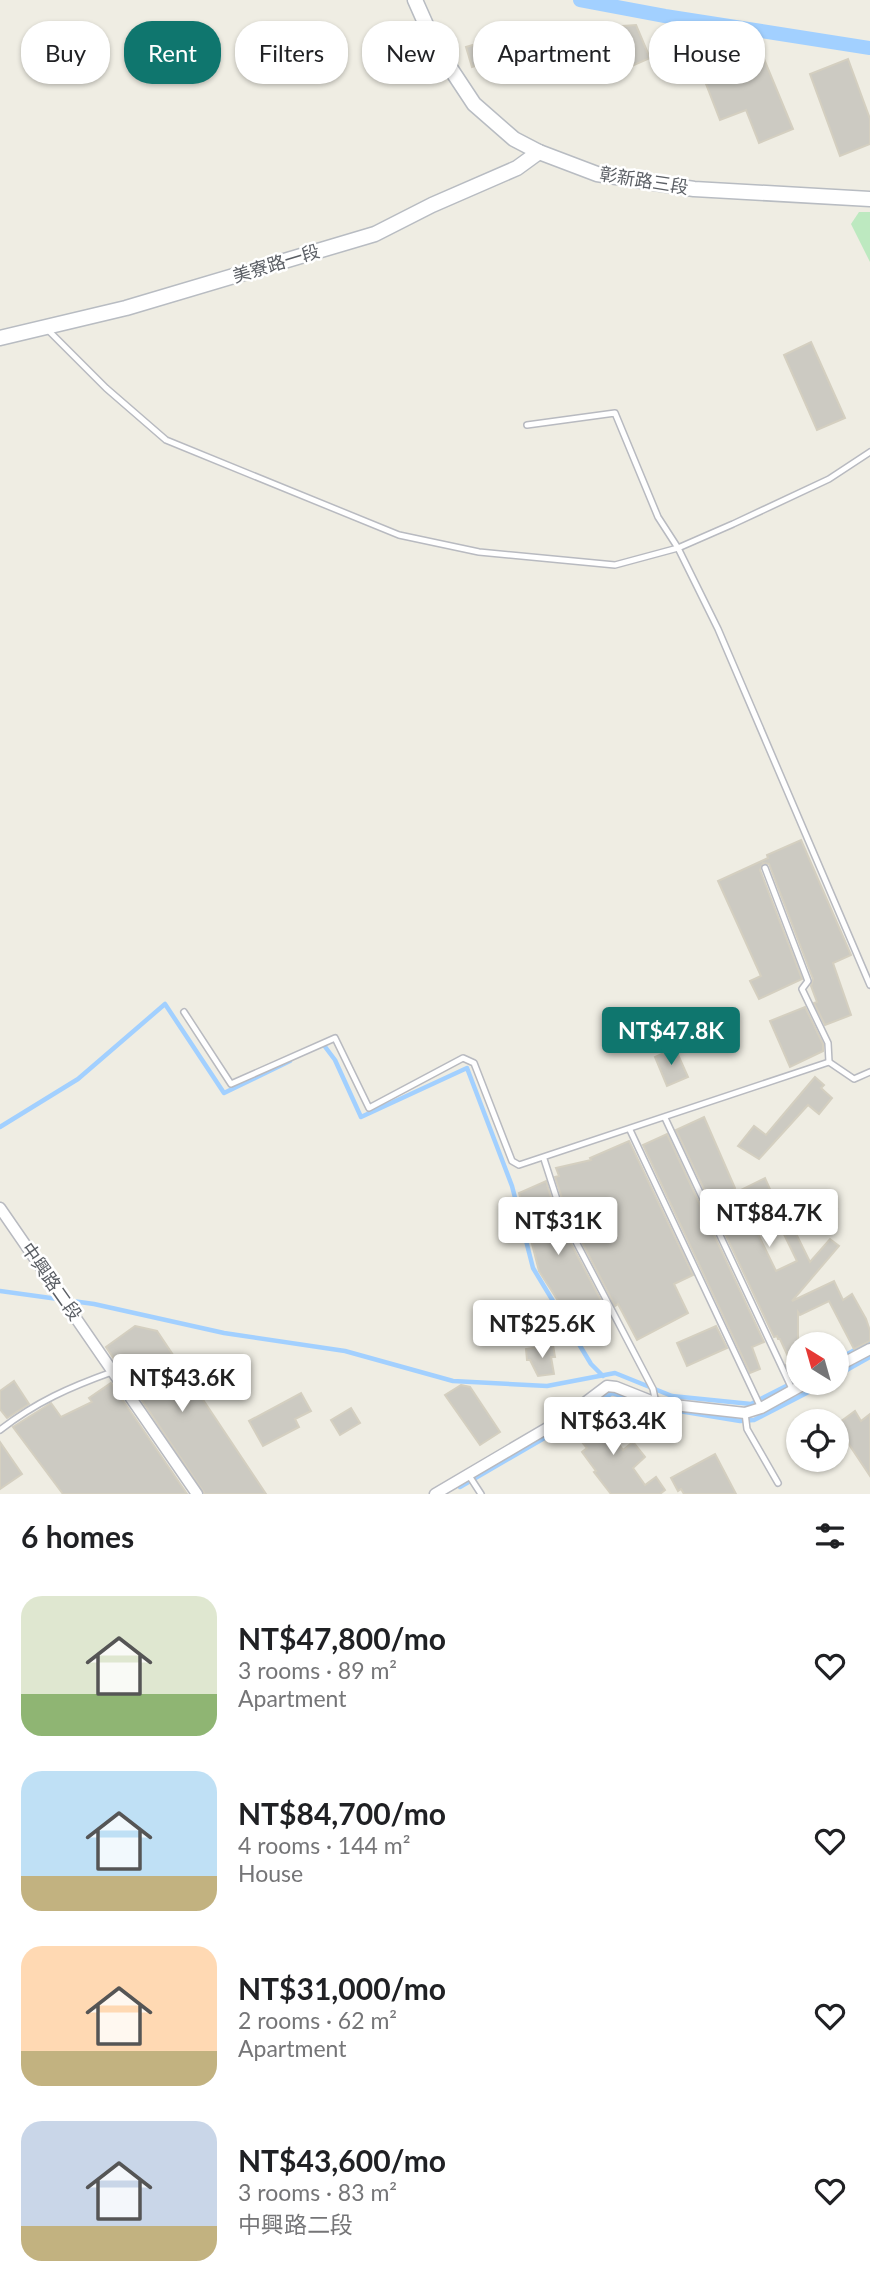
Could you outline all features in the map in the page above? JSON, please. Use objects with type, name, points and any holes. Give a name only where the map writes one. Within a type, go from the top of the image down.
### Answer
[{"type":"street","name":"彰新路三段","points":[[415,0],[435,45],[474,104],[514,139],[539,152],[597,174],[694,189],[870,199]]},
{"type":"street","name":"美寮路一段","points":[[0,338],[126,308],[375,234],[432,205],[517,168],[539,152]]},
{"type":"street","name":"中興路二段","points":[[0,1208],[197,1494]]},
{"type":"street","points":[[849,1360],[870,1349]]},
{"type":"street","points":[[435,1494],[471,1479],[566,1417],[607,1386],[656,1403],[732,1413],[745,1413],[761,1408],[786,1395]]},
{"type":"lane","points":[[46,327],[106,388],[166,440],[399,535],[479,552],[615,565],[678,548],[733,524],[829,479],[870,452]]},
{"type":"lane","points":[[527,425],[615,413],[658,517],[678,548],[718,629],[870,985]]},
{"type":"lane","points":[[765,868],[808,981],[802,989],[828,1043],[829,1062]]},
{"type":"lane","points":[[184,1012],[231,1084],[335,1038],[369,1108],[463,1058],[468,1059],[474,1063],[512,1161],[519,1166],[829,1062]]},
{"type":"lane","points":[[829,1062],[854,1079],[870,1072]]},
{"type":"lane","points":[[665,1118],[786,1376]]},
{"type":"lane","points":[[630,1130],[761,1408]]},
{"type":"lane","points":[[544,1158],[562,1215],[653,1389],[656,1403]]},
{"type":"lane","points":[[0,1430],[64,1390],[114,1371]]},
{"type":"lane","points":[[745,1413],[747,1429],[778,1483]]},
{"type":"lane","points":[[471,1479],[481,1494]]},
{"type":"green space","points":[[859,212],[870,212],[870,262],[851,224]]},
{"type":"building","points":[[635,25],[649,58],[635,65]]},
{"type":"building","points":[[473,45],[473,67],[472,67],[466,47]]},
{"type":"building","points":[[848,59],[870,119],[870,144],[840,156],[810,74]]},
{"type":"building","points":[[765,61],[793,129],[759,143],[746,110],[720,120],[706,84],[765,84]]},
{"type":"building","points":[[811,342],[845,418],[817,430],[784,355]]},
{"type":"building","points":[[801,840],[851,955],[833,963],[851,1015],[825,1025],[814,1003],[817,1002],[811,986],[813,979],[769,864],[763,863],[760,870],[802,979],[759,999],[750,981],[761,976],[718,881]]},
{"type":"building","points":[[805,1007],[823,1044],[823,1051],[790,1067],[770,1021]]},
{"type":"building","points":[[675,1048],[688,1077],[667,1086],[655,1057]]},
{"type":"building","points":[[815,1077],[824,1085],[821,1088],[832,1098],[819,1114],[808,1105],[759,1159],[738,1146],[754,1126],[766,1135]]},
{"type":"building","points":[[704,1117],[735,1188],[727,1197],[765,1178],[777,1205],[781,1203],[810,1262],[830,1239],[839,1246],[792,1301],[834,1281],[843,1300],[852,1294],[870,1331],[870,1341],[854,1349],[849,1332],[845,1332],[829,1301],[800,1315],[798,1312],[798,1332],[786,1332],[786,1352],[780,1339],[774,1337],[676,1130]],"holes":[[[779,1224],[797,1261],[776,1271],[758,1234]]]},
{"type":"building","points":[[667,1134],[764,1342],[752,1347],[760,1369],[750,1373],[643,1145]]},
{"type":"building","points":[[629,1141],[693,1275],[674,1284],[688,1313],[637,1340],[618,1304],[615,1306],[567,1213],[555,1177],[559,1176],[556,1168],[591,1160],[590,1158]]},
{"type":"building","points":[[546,1181],[557,1217],[606,1310],[573,1324],[539,1271],[519,1193]]},
{"type":"building","points":[[822,1198],[837,1209],[829,1220],[814,1208]]},
{"type":"building","points":[[135,1326],[157,1331],[266,1494],[205,1494],[106,1347]]},
{"type":"building","points":[[716,1326],[727,1348],[687,1366],[677,1343]]},
{"type":"building","points":[[553,1345],[555,1357],[551,1357],[554,1374],[538,1376],[530,1360],[527,1360],[526,1349]]},
{"type":"building","points":[[14,1381],[29,1404],[7,1418],[0,1409],[0,1391]]},
{"type":"building","points":[[111,1383],[187,1494],[63,1494],[13,1427],[51,1403],[61,1417],[92,1402],[89,1398]]},
{"type":"building","points":[[461,1385],[470,1387],[500,1432],[480,1445],[445,1395]]},
{"type":"building","points":[[301,1393],[311,1411],[295,1419],[299,1427],[263,1446],[249,1421]]},
{"type":"building","points":[[600,1405],[615,1423],[608,1429],[623,1450],[633,1442],[645,1457],[633,1468],[645,1485],[656,1477],[665,1490],[660,1494],[611,1494],[594,1472],[596,1471],[582,1452],[587,1448],[571,1429]]},
{"type":"building","points":[[351,1408],[360,1423],[340,1435],[331,1420]]},
{"type":"building","points":[[855,1411],[861,1421],[870,1414],[870,1476],[849,1444],[849,1415]]},
{"type":"building","points":[[0,1442],[22,1474],[0,1489]]},
{"type":"building","points":[[715,1454],[736,1494],[684,1494],[681,1489],[678,1491],[671,1478]]},
{"type":"waterway","points":[[580,0],[870,48]]},
{"type":"waterway","points":[[0,1127],[78,1079],[165,1004],[224,1093],[290,1061]]},
{"type":"waterway","points":[[320,1046],[323,1044],[335,1060],[361,1117],[467,1068],[512,1186],[533,1268],[591,1364],[603,1376]]},
{"type":"waterway","points":[[0,1291],[94,1304],[224,1333],[345,1351],[453,1381],[547,1386],[615,1373],[672,1396],[751,1404],[786,1386]]},
{"type":"waterway","points":[[849,1353],[870,1342]]},
{"type":"waterway","points":[[849,1369],[870,1357]]},
{"type":"waterway","points":[[460,1487],[565,1426],[612,1393],[632,1399]]},
{"type":"waterway","points":[[667,1409],[740,1421],[754,1420],[803,1395]]}]
